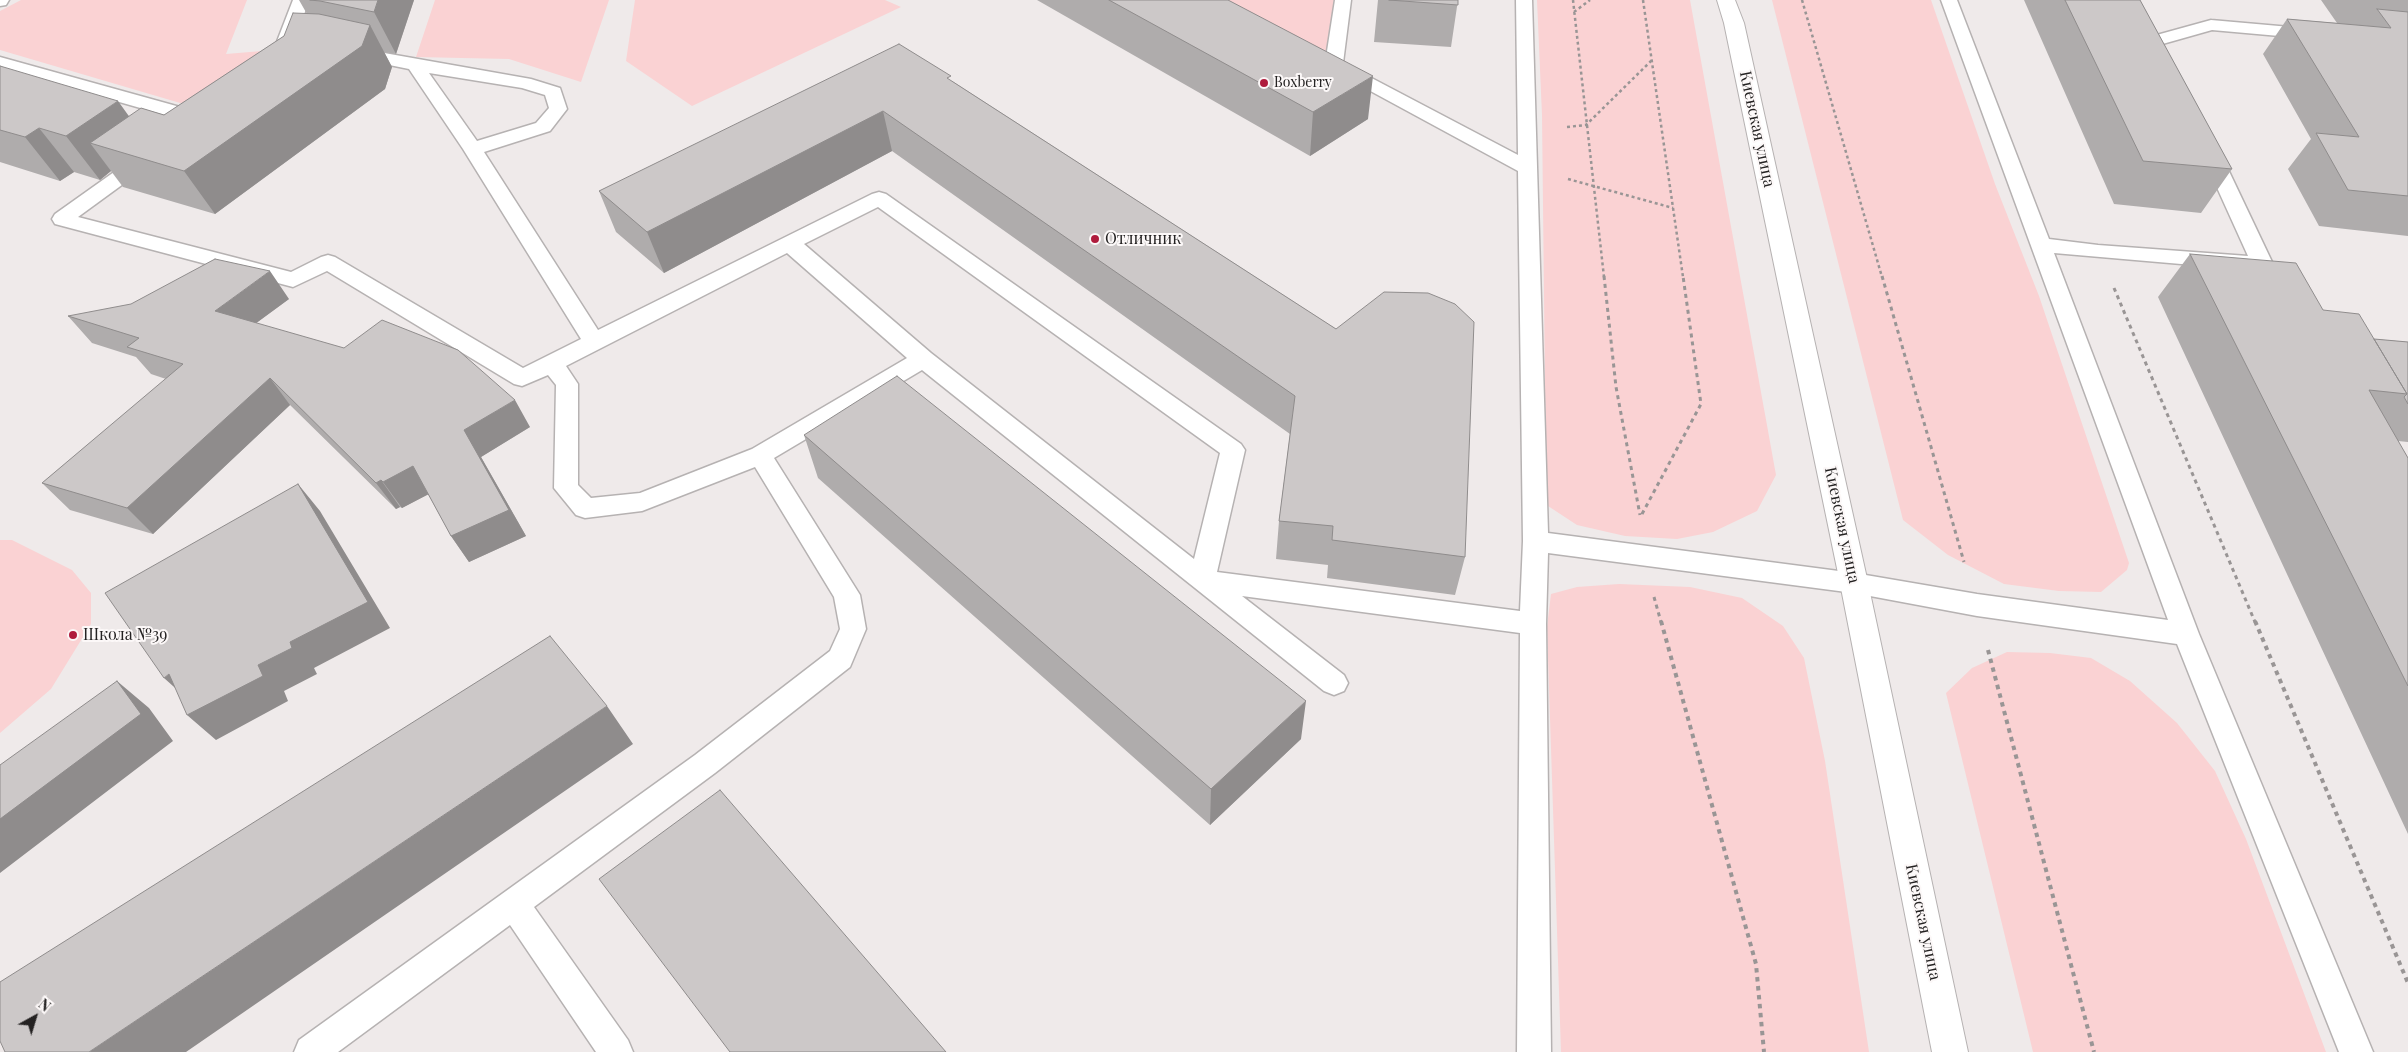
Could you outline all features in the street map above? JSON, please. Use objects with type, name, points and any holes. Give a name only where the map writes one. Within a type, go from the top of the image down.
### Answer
[{"type":"main road","name":"Киевская улица","points":[[1726,0],[1734,23],[1854,583],[1950,1052]]},
{"type":"lane","points":[[290,54],[301,0]]},
{"type":"lane","points":[[1334,64],[1343,0]]},
{"type":"lane","points":[[1524,0],[1536,541],[1533,624],[1534,1052]]},
{"type":"lane","points":[[1949,0],[2186,634],[2356,1052]]},
{"type":"lane","points":[[2168,60],[2155,32],[2210,25],[2329,36]]},
{"type":"lane","points":[[335,49],[525,83],[553,92],[558,109],[543,127],[473,149]]},
{"type":"lane","points":[[1317,55],[1527,168]]},
{"type":"lane","points":[[0,62],[208,114],[62,219],[293,280],[328,262],[522,378],[593,340],[879,198],[1233,450],[1202,580]]},
{"type":"lane","points":[[416,65],[473,149],[593,340]]},
{"type":"lane","points":[[2040,245],[2268,271],[2201,130]]},
{"type":"lane","points":[[788,243],[923,359],[1334,683]]},
{"type":"lane","points":[[551,362],[567,384],[566,488],[585,508],[642,502],[760,454],[923,359]]},
{"type":"lane","points":[[311,1052],[705,764],[840,659],[854,630],[847,596],[760,454]]},
{"type":"lane","points":[[1536,541],[1854,583],[1976,606],[2186,634]]},
{"type":"lane","points":[[1202,580],[1533,624]]},
{"type":"lane","points":[[514,904],[616,1052]]},
{"type":"path","points":[[1573,0],[1616,387],[1641,516],[1643,556],[1756,964],[1764,1052]]},
{"type":"path","points":[[1574,12],[1590,0]]},
{"type":"path","points":[[1641,516],[1701,404],[1643,0]]},
{"type":"path","points":[[1802,0],[1976,606],[2094,1052]]},
{"type":"path","points":[[1526,131],[1586,125],[1651,60]]},
{"type":"path","points":[[1527,168],[1673,208]]},
{"type":"path","points":[[2098,252],[2408,983]]},
{"type":"shaded area","points":[[21,0],[247,0],[226,54],[274,50],[187,105],[0,50],[0,11]]},
{"type":"shaded area","points":[[435,0],[609,0],[581,82],[509,59],[416,57]]},
{"type":"shaded area","points":[[635,0],[885,0],[901,7],[692,106],[626,61]]},
{"type":"shaded area","points":[[1220,0],[1334,0],[1328,56]]},
{"type":"shaded area","points":[[1537,0],[1690,0],[1776,475],[1757,511],[1713,532],[1677,539],[1625,536],[1577,525],[1548,506],[1546,475],[1542,115]]},
{"type":"shaded area","points":[[1772,0],[1931,0],[1995,184],[2039,296],[2129,563],[2127,570],[2101,592],[2059,591],[2004,584],[1948,555],[1903,520]]},
{"type":"shaded area","points":[[0,540],[12,540],[72,570],[91,593],[91,624],[51,689],[0,733]]},
{"type":"shaded area","points":[[1619,584],[1690,587],[1742,598],[1783,626],[1804,658],[1825,761],[1869,1052],[1561,1052],[1547,627],[1551,594],[1577,587]]},
{"type":"shaded area","points":[[2007,652],[2050,653],[2091,658],[2130,681],[2177,723],[2215,771],[2246,839],[2326,1052],[2033,1052],[1946,693],[1972,668]]},
{"type":"building","points":[[310,0],[378,0],[374,12]]},
{"type":"building","points":[[1109,0],[1228,0],[1373,76],[1313,112]]},
{"type":"building","points":[[1389,0],[1458,0],[1458,5]]},
{"type":"building","points":[[2065,0],[2140,0],[2232,169],[2143,161]]},
{"type":"building","points":[[2377,9],[2408,12],[2408,196],[2348,190],[2316,133],[2359,137],[2287,19],[2391,28]]},
{"type":"building","points":[[293,13],[319,14],[370,25],[362,46],[184,171],[90,143],[141,108],[164,115],[284,36]]},
{"type":"building","points":[[899,44],[951,76],[947,78],[1336,329],[1384,292],[1428,293],[1455,304],[1474,322],[1465,557],[1332,540],[1333,526],[1279,521],[1295,396],[883,111],[647,232],[599,191]]},
{"type":"building","points":[[0,66],[118,101],[66,136],[39,128],[25,137],[0,130]]},
{"type":"building","points":[[2190,254],[2296,263],[2323,310],[2359,314],[2407,394],[2369,390],[2408,458],[2408,686]]},
{"type":"building","points":[[215,259],[270,271],[215,311],[344,348],[382,320],[458,350],[515,400],[464,430],[509,510],[451,536],[413,466],[383,482],[381,480],[376,483],[270,378],[127,508],[42,483],[183,364],[127,347],[139,338],[68,316],[131,304]]},
{"type":"building","points":[[2374,339],[2408,342],[2408,404],[2404,397],[2407,394]]},
{"type":"building","points":[[897,376],[1306,701],[1211,789],[804,435]]},
{"type":"building","points":[[298,484],[368,602],[290,642],[292,648],[258,665],[263,676],[187,715],[169,674],[164,678],[105,593]]},
{"type":"building","points":[[550,636],[607,706],[89,1052],[5,1052],[0,1041],[0,982]]},
{"type":"building","points":[[117,681],[141,714],[0,819],[0,765]]},
{"type":"building","points":[[720,790],[946,1052],[730,1052],[599,879]]},
{"type":"place","name":"Boxberry","points":[[1264,83]]},
{"type":"place","name":"Отличник","points":[[1095,239]]},
{"type":"place","name":"Школа №39","points":[[73,635]]}]
